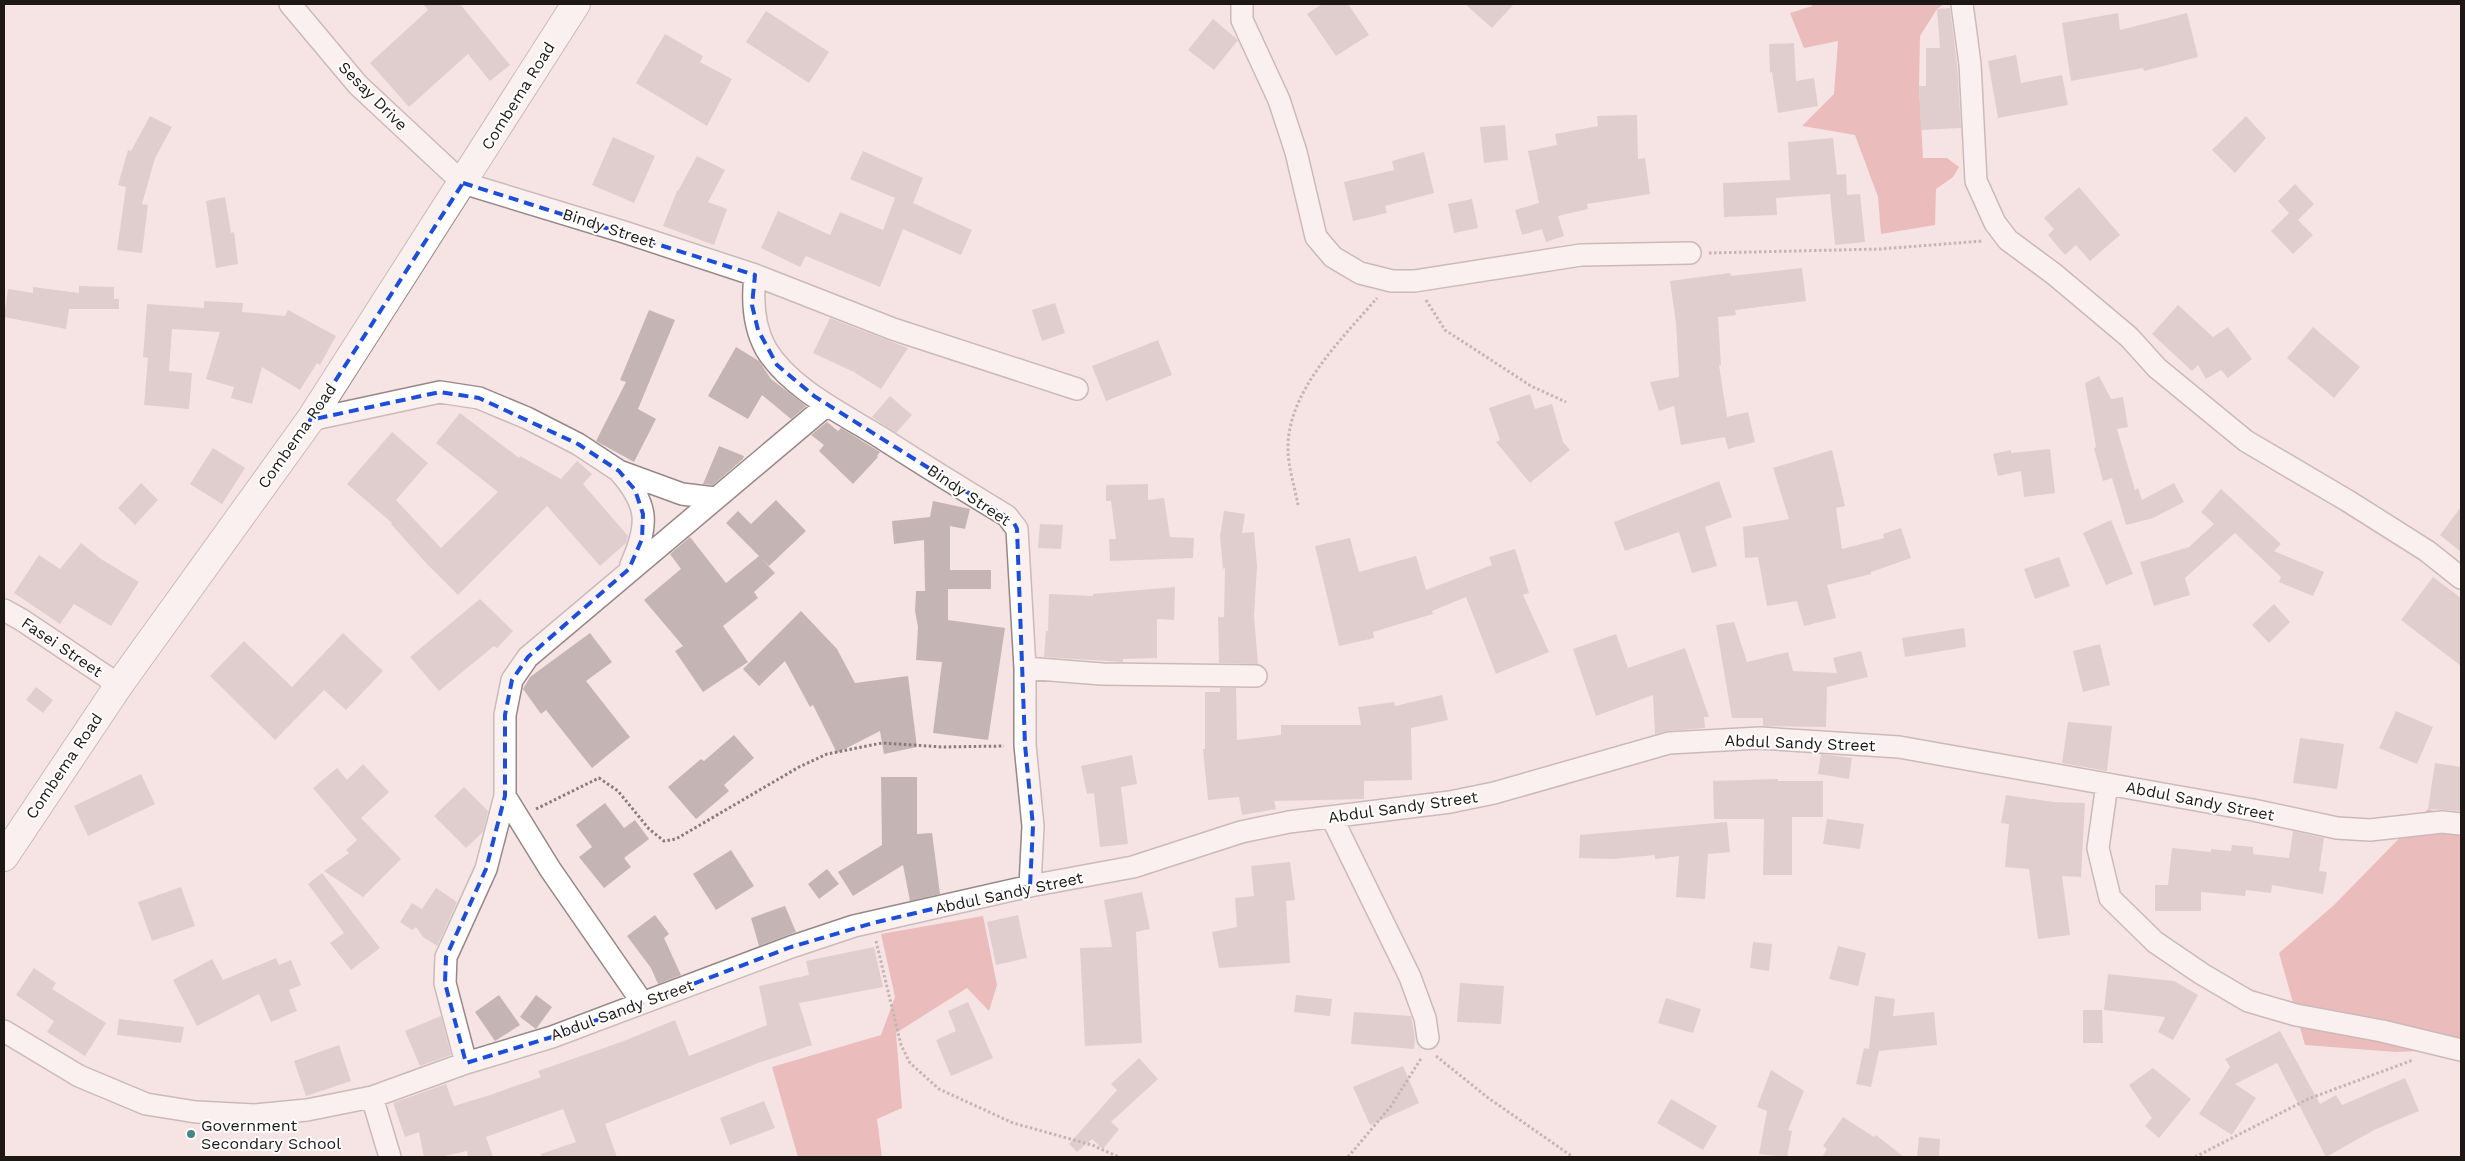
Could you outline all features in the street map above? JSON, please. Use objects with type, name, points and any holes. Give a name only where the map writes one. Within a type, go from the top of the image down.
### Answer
[{"type":"street","name":"Sesay Drive","points":[[290,4],[358,85],[463,183]]},
{"type":"street","name":"Combema Road","points":[[4,857],[119,685],[310,420],[576,4]]},
{"type":"street","points":[[1242,4],[1242,20],[1279,100],[1296,152],[1316,237],[1333,256],[1360,273],[1392,281],[1414,281],[1581,255],[1690,253]]},
{"type":"street","points":[[1962,4],[1970,64],[1976,181],[1995,223],[2008,240],[2054,274],[2121,330],[2157,368],[2246,441],[2348,501],[2427,551],[2461,578]]},
{"type":"street","name":"Bindy Street","points":[[463,183],[624,232],[755,275],[894,329],[1077,389]]},
{"type":"street","name":"Bindy Street","points":[[755,275],[752,305],[765,348],[777,365],[827,404],[1013,521],[1017,529],[1024,668],[1025,746],[1033,826],[1030,886]]},
{"type":"street","points":[[310,420],[440,392],[479,398],[527,418],[578,444],[619,471],[682,494],[715,498]]},
{"type":"street","points":[[466,1063],[444,983],[446,957],[486,869],[505,796],[505,715],[512,680],[528,657],[827,404]]},
{"type":"street","points":[[619,471],[635,490],[643,514],[642,539],[629,570]]},
{"type":"street","name":"Fasei Street","points":[[4,610],[119,685]]},
{"type":"street","points":[[1024,668],[1102,674],[1256,676]]},
{"type":"street","name":"Abdul Sandy Street","points":[[4,1031],[79,1076],[146,1104],[196,1112],[254,1115],[307,1110],[372,1097],[466,1063],[552,1037],[791,947],[854,926],[1030,886],[1133,868],[1242,832],[1289,822],[1450,802],[1494,793],[1670,743],[1770,739],[1899,747],[2252,810],[2337,828],[2370,830],[2442,822],[2461,824]]},
{"type":"street","points":[[2107,784],[2098,848],[2110,898],[2155,942],[2202,974],[2248,1001],[2296,1016],[2382,1031],[2461,1050]]},
{"type":"street","points":[[505,796],[550,869],[642,1002]]},
{"type":"street","points":[[1332,818],[1410,977],[1425,1018],[1428,1043]]},
{"type":"street","points":[[372,1097],[390,1157]]},
{"type":"path","points":[[1690,253],[1880,249],[2008,240]]},
{"type":"path","points":[[1298,505],[1288,449],[1293,415],[1320,364],[1392,281]]},
{"type":"path","points":[[1414,281],[1445,330],[1532,386],[1566,402]]},
{"type":"path","points":[[518,818],[599,778],[618,791],[649,829],[664,841],[676,840],[799,767],[827,754],[882,743],[943,747],[1025,746]]},
{"type":"path","points":[[873,923],[881,966],[901,1045],[910,1063],[939,1089],[974,1106],[1013,1123],[1092,1145],[1119,1157]]},
{"type":"path","points":[[1348,1157],[1391,1106],[1428,1043],[1495,1102],[1573,1157]]},
{"type":"path","points":[[2195,1157],[2308,1099],[2416,1060]]},
{"type":"highlighted area","points":[[463,183],[755,275],[752,305],[758,330],[777,365],[814,396],[1013,521],[1017,529],[1025,745],[1033,826],[1030,886],[873,923],[791,947],[552,1037],[466,1063],[445,983],[446,957],[486,869],[505,796],[505,715],[512,680],[528,657],[629,569],[642,539],[643,514],[635,490],[619,471],[578,444],[479,398],[440,392],[310,420]]},
{"type":"shaded area","points":[[1812,4],[1944,4],[1937,9],[1920,36],[1919,86],[1923,158],[1947,158],[1959,167],[1953,177],[1936,189],[1935,225],[1881,234],[1878,197],[1855,135],[1802,126],[1834,94],[1838,41],[1804,48],[1790,13],[1812,6]]},
{"type":"shaded area","points":[[2428,809],[2461,819],[2461,1049],[2396,1052],[2305,1045],[2279,953],[2334,905]]},
{"type":"shaded area","points":[[983,916],[997,985],[989,1011],[967,988],[896,1033],[902,1108],[877,1119],[882,1157],[798,1157],[772,1067],[881,1035],[895,997],[881,934]]},
{"type":"building","points":[[423,4],[460,4],[510,65],[490,81],[468,54],[409,107],[370,63],[428,10]]},
{"type":"building","points":[[1322,4],[1348,4],[1369,35],[1336,56],[1307,14]]},
{"type":"building","points":[[1465,4],[1514,4],[1492,28]]},
{"type":"building","points":[[1950,8],[1957,64],[1961,128],[1921,130],[1919,86],[1926,86],[1926,48],[1940,48],[1937,9]]},
{"type":"building","points":[[766,11],[829,52],[809,83],[746,42]]},
{"type":"building","points":[[2118,13],[2120,30],[2187,13],[2198,57],[2144,71],[2143,68],[2071,81],[2062,23]]},
{"type":"building","points":[[1213,19],[1238,40],[1214,70],[1188,50]]},
{"type":"building","points":[[665,34],[703,56],[700,62],[732,79],[707,126],[636,83]]},
{"type":"building","points":[[1794,43],[1796,81],[1814,78],[1818,106],[1778,113],[1772,72],[1770,73],[1769,44]]},
{"type":"building","points":[[2016,55],[2021,83],[2062,75],[2068,105],[1998,118],[1988,61]]},
{"type":"building","points":[[1637,115],[1638,159],[1645,158],[1650,194],[1587,204],[1588,209],[1558,216],[1564,236],[1546,242],[1542,229],[1522,235],[1515,210],[1539,203],[1528,151],[1557,145],[1555,134],[1598,126],[1597,116]]},
{"type":"building","points":[[150,116],[172,127],[155,158],[142,204],[148,205],[142,253],[117,250],[126,187],[118,185],[128,150],[131,151]]},
{"type":"building","points":[[2246,116],[2266,138],[2235,173],[2212,150]]},
{"type":"building","points":[[1505,125],[1508,160],[1484,163],[1480,127]]},
{"type":"building","points":[[613,137],[655,156],[634,203],[592,185]]},
{"type":"building","points":[[1833,138],[1837,175],[1846,174],[1847,195],[1860,194],[1865,242],[1835,245],[1830,194],[1776,198],[1777,215],[1724,217],[1723,183],[1790,180],[1788,142]]},
{"type":"building","points":[[863,151],[923,178],[913,203],[972,230],[961,255],[903,229],[880,287],[806,256],[800,267],[761,248],[778,211],[830,235],[840,212],[883,230],[895,198],[850,179]]},
{"type":"building","points":[[1424,152],[1434,193],[1385,206],[1387,213],[1353,221],[1344,182],[1394,170],[1392,161]]},
{"type":"building","points":[[697,156],[725,170],[708,202],[727,209],[714,245],[663,226],[677,191]]},
{"type":"building","points":[[2295,184],[2314,204],[2298,220],[2313,235],[2293,254],[2271,231],[2289,213],[2278,201]]},
{"type":"building","points":[[2079,187],[2120,235],[2090,261],[2076,245],[2065,255],[2048,235],[2054,229],[2044,218]]},
{"type":"building","points":[[225,197],[231,233],[234,232],[238,264],[216,268],[206,201]]},
{"type":"building","points":[[1472,199],[1478,228],[1454,233],[1448,204]]},
{"type":"building","points":[[1802,268],[1806,301],[1735,310],[1736,315],[1718,317],[1721,365],[1719,365],[1727,417],[1748,412],[1755,442],[1728,449],[1725,437],[1681,445],[1674,406],[1659,411],[1650,382],[1679,377],[1676,323],[1670,281],[1730,273],[1731,276]]},
{"type":"building","points":[[79,286],[114,287],[114,299],[119,299],[119,309],[69,309],[66,329],[4,317],[8,289],[33,293],[33,287],[79,293]]},
{"type":"building","points":[[204,301],[243,303],[242,312],[285,316],[288,310],[336,336],[320,365],[317,363],[300,390],[262,367],[252,404],[231,398],[234,387],[206,379],[220,332],[172,329],[169,371],[192,373],[189,409],[144,405],[148,358],[143,357],[147,304],[204,308]]},
{"type":"building","points":[[1055,303],[1065,333],[1042,341],[1032,310]]},
{"type":"building","points":[[2178,305],[2213,337],[2228,327],[2252,359],[2228,378],[2221,370],[2206,379],[2198,365],[2192,371],[2152,334]]},
{"type":"building","points":[[649,310],[675,320],[638,409],[656,419],[634,462],[596,441],[626,382],[620,380]]},
{"type":"building","points":[[830,318],[908,348],[881,389],[854,372],[813,353]]},
{"type":"building","points":[[2313,327],[2360,367],[2334,398],[2287,358]]},
{"type":"building","points":[[1158,340],[1172,375],[1106,401],[1092,366]]},
{"type":"building","points":[[736,347],[759,361],[771,379],[806,406],[791,419],[762,395],[748,419],[708,396]]},
{"type":"building","points":[[2099,376],[2111,399],[2123,397],[2128,427],[2117,429],[2135,490],[2138,488],[2142,500],[2174,483],[2184,502],[2153,518],[2126,525],[2112,478],[2103,481],[2094,448],[2096,447],[2085,383]]},
{"type":"building","points":[[1530,394],[1535,409],[1552,404],[1563,442],[1570,450],[1530,483],[1496,442],[1500,440],[1489,408]]},
{"type":"building","points":[[890,396],[912,415],[896,433],[872,417]]},
{"type":"building","points":[[460,413],[519,458],[520,456],[561,479],[577,461],[592,474],[583,484],[628,536],[626,543],[600,566],[547,506],[458,595],[426,563],[392,523],[347,484],[392,432],[428,463],[396,500],[441,548],[498,492],[436,443]]},
{"type":"building","points":[[827,422],[838,431],[841,428],[880,452],[878,457],[853,484],[819,451],[824,445],[811,435]]},
{"type":"building","points":[[719,446],[744,456],[743,459],[713,485],[703,484]]},
{"type":"building","points":[[213,448],[245,468],[222,504],[190,484]]},
{"type":"building","points":[[2050,449],[2055,493],[2024,497],[2021,471],[1998,476],[1993,454],[2011,450],[2011,453]]},
{"type":"building","points":[[1832,450],[1845,506],[1836,508],[1842,549],[1884,538],[1883,534],[1901,528],[1911,558],[1871,572],[1871,574],[1827,585],[1836,618],[1804,626],[1797,601],[1767,606],[1758,557],[1745,558],[1743,527],[1789,519],[1773,468]]},
{"type":"building","points":[[1719,481],[1732,517],[1705,527],[1717,566],[1692,573],[1679,532],[1625,551],[1614,522]]},
{"type":"building","points":[[141,483],[158,500],[135,525],[118,508]]},
{"type":"building","points":[[1148,484],[1148,500],[1164,498],[1170,537],[1194,538],[1193,558],[1110,561],[1109,539],[1116,539],[1111,501],[1106,501],[1106,485]]},
{"type":"building","points":[[2221,489],[2281,544],[2274,551],[2324,572],[2313,596],[2279,582],[2281,577],[2235,533],[2185,578],[2190,595],[2154,606],[2140,562],[2189,547],[2214,524],[2201,512]]},
{"type":"building","points":[[776,500],[806,531],[769,566],[726,523],[738,511],[751,524]]},
{"type":"building","points":[[933,501],[970,509],[965,529],[950,526],[950,570],[991,570],[991,589],[948,589],[948,620],[1005,628],[988,740],[933,733],[942,662],[916,660],[918,627],[915,611],[916,591],[925,591],[924,540],[894,544],[892,521],[930,517]]},
{"type":"building","points":[[2461,507],[2461,552],[2440,535]]},
{"type":"building","points":[[1224,511],[1245,514],[1242,533],[1254,532],[1257,566],[1254,616],[1258,664],[1219,663],[1218,617],[1224,617],[1225,568],[1223,569],[1220,536]]},
{"type":"building","points":[[2111,520],[2133,574],[2106,585],[2083,533]]},
{"type":"building","points":[[1040,524],[1063,525],[1061,549],[1038,548]]},
{"type":"building","points":[[690,537],[726,583],[759,556],[775,573],[754,592],[758,598],[723,626],[748,662],[703,692],[675,651],[683,646],[644,600],[681,569],[670,554]]},
{"type":"building","points":[[1350,538],[1359,572],[1416,556],[1426,590],[1492,565],[1489,557],[1515,549],[1529,593],[1523,595],[1549,652],[1496,674],[1466,597],[1432,611],[1433,614],[1373,632],[1374,638],[1339,646],[1315,546]]},
{"type":"building","points":[[81,543],[101,559],[139,582],[111,626],[74,604],[60,624],[14,593],[39,555],[60,569]]},
{"type":"building","points":[[2059,557],[2070,586],[2035,599],[2024,569]]},
{"type":"building","points":[[2433,577],[2461,598],[2461,666],[2401,620]]},
{"type":"building","points":[[1175,587],[1174,620],[1157,619],[1157,658],[1123,659],[1123,662],[1044,657],[1046,631],[1048,631],[1049,594],[1093,596],[1093,594]]},
{"type":"building","points":[[480,599],[513,631],[497,648],[494,646],[439,691],[410,657]]},
{"type":"building","points":[[2274,604],[2290,622],[2269,643],[2252,625]]},
{"type":"building","points":[[801,611],[837,649],[855,683],[908,676],[917,747],[884,754],[880,731],[837,753],[813,705],[810,707],[785,661],[759,686],[743,669]]},
{"type":"building","points":[[1734,622],[1747,662],[1788,652],[1793,671],[1837,673],[1833,658],[1861,651],[1868,677],[1827,687],[1826,727],[1763,726],[1763,718],[1732,718],[1716,625]]},
{"type":"building","points":[[1964,628],[1966,647],[1905,657],[1902,638]]},
{"type":"building","points":[[343,633],[383,671],[346,710],[324,690],[275,740],[210,676],[244,641],[292,687]]},
{"type":"building","points":[[590,633],[612,662],[586,681],[630,737],[592,768],[546,710],[541,714],[523,689],[530,677]]},
{"type":"building","points":[[1616,634],[1628,668],[1685,648],[1709,717],[1704,717],[1705,728],[1655,734],[1653,695],[1596,716],[1573,649]]},
{"type":"building","points":[[2100,644],[2110,685],[2083,692],[2073,651]]},
{"type":"building","points":[[36,687],[53,700],[43,713],[26,700]]},
{"type":"building","points":[[1220,688],[1236,688],[1237,740],[1281,735],[1281,725],[1361,725],[1358,707],[1394,702],[1395,706],[1442,695],[1448,720],[1411,728],[1412,780],[1364,781],[1364,799],[1274,801],[1276,809],[1242,815],[1239,797],[1208,800],[1203,749],[1205,749],[1205,692],[1220,692]]},
{"type":"building","points":[[2396,711],[2433,727],[2417,764],[2379,748]]},
{"type":"building","points":[[2068,722],[2112,726],[2107,771],[2062,763]]},
{"type":"building","points":[[734,735],[754,758],[724,785],[729,791],[696,819],[668,787],[701,759],[704,761]]},
{"type":"building","points":[[2300,738],[2344,744],[2337,789],[2293,783]]},
{"type":"building","points":[[1821,754],[1852,758],[1849,779],[1818,774]]},
{"type":"building","points":[[1132,755],[1137,784],[1121,787],[1128,844],[1100,847],[1094,793],[1087,794],[1081,766]]},
{"type":"building","points":[[2435,763],[2461,767],[2461,811],[2428,809]]},
{"type":"building","points":[[363,764],[389,792],[361,818],[401,859],[363,897],[324,871],[349,853],[346,850],[357,840],[313,788],[337,768],[347,780]]},
{"type":"building","points":[[141,774],[155,804],[88,836],[74,806]]},
{"type":"building","points":[[881,777],[917,777],[917,834],[932,833],[940,894],[910,901],[903,865],[853,896],[838,872],[882,845]]},
{"type":"building","points":[[1778,779],[1778,781],[1823,781],[1823,817],[1792,817],[1792,875],[1763,875],[1764,819],[1714,819],[1713,781]]},
{"type":"building","points":[[464,787],[488,811],[483,832],[466,848],[434,816]]},
{"type":"building","points":[[2006,795],[2053,802],[2085,803],[2081,877],[2062,876],[2070,935],[2038,939],[2029,869],[2005,867],[2009,824],[2001,823]]},
{"type":"building","points":[[605,803],[624,828],[635,820],[649,839],[624,858],[631,867],[604,888],[579,857],[592,847],[576,825]]},
{"type":"building","points":[[1827,819],[1864,824],[1860,849],[1823,844]]},
{"type":"building","points":[[1727,822],[1730,852],[1708,854],[1705,899],[1676,897],[1679,856],[1655,859],[1655,855],[1613,859],[1579,858],[1580,835]]},
{"type":"building","points":[[2293,831],[2324,838],[2319,871],[2327,872],[2323,894],[2272,885],[2271,893],[2246,890],[2245,896],[2201,892],[2201,911],[2155,911],[2155,885],[2168,885],[2172,848],[2211,852],[2211,849],[2231,851],[2232,845],[2253,847],[2253,854],[2289,858]]},
{"type":"building","points":[[731,850],[754,886],[716,910],[693,874]]},
{"type":"building","points":[[1290,862],[1295,900],[1286,901],[1290,963],[1219,968],[1212,932],[1237,927],[1235,898],[1254,896],[1251,866]]},
{"type":"building","points":[[827,869],[839,884],[819,899],[808,884]]},
{"type":"building","points":[[322,873],[380,948],[351,970],[330,943],[344,933],[308,884]]},
{"type":"building","points":[[181,887],[195,926],[152,941],[138,902]]},
{"type":"building","points":[[436,888],[457,902],[437,946],[423,937],[416,927],[412,930],[400,922],[412,903],[422,909]]},
{"type":"building","points":[[1142,892],[1150,929],[1136,932],[1142,1043],[1085,1046],[1080,948],[1112,947],[1104,900]]},
{"type":"building","points":[[785,906],[796,932],[759,946],[751,918]]},
{"type":"building","points":[[655,915],[669,934],[664,938],[681,975],[658,984],[651,968],[627,936]]},
{"type":"building","points":[[1018,915],[1027,958],[996,965],[987,922]]},
{"type":"building","points":[[1753,942],[1772,944],[1769,971],[1750,968]]},
{"type":"building","points":[[1838,946],[1866,953],[1858,986],[1829,979]]},
{"type":"building","points":[[874,947],[883,987],[799,1003],[812,1045],[758,1063],[605,1124],[617,1157],[541,1157],[541,1154],[576,1142],[563,1109],[486,1137],[493,1157],[468,1157],[467,1151],[440,1157],[424,1157],[419,1132],[405,1137],[393,1103],[446,1084],[454,1106],[541,1077],[538,1071],[624,1041],[675,1020],[689,1056],[767,1025],[759,986],[809,975],[806,961]]},
{"type":"building","points":[[276,958],[279,965],[291,960],[301,985],[289,990],[297,1011],[271,1022],[259,994],[197,1026],[173,980],[212,959],[223,980]]},
{"type":"building","points":[[34,968],[56,983],[52,989],[106,1023],[85,1056],[47,1032],[54,1021],[16,995]]},
{"type":"building","points":[[2108,974],[2174,981],[2198,995],[2173,1040],[2158,1032],[2165,1017],[2104,1010]]},
{"type":"building","points":[[1460,983],[1504,986],[1501,1024],[1457,1022]]},
{"type":"building","points":[[499,995],[520,1025],[495,1041],[475,1012]]},
{"type":"building","points":[[536,995],[552,1007],[536,1029],[520,1017]]},
{"type":"building","points":[[1296,995],[1332,999],[1330,1016],[1294,1012]]},
{"type":"building","points":[[1875,996],[1895,999],[1893,1016],[1934,1012],[1937,1045],[1879,1051],[1871,1087],[1856,1084],[1864,1048],[1869,1049]]},
{"type":"building","points":[[1666,998],[1701,1009],[1693,1033],[1658,1023]]},
{"type":"building","points":[[968,1002],[993,1058],[951,1076],[936,1040],[956,1031],[948,1011]]},
{"type":"building","points":[[2083,1010],[2102,1010],[2103,1043],[2083,1043]]},
{"type":"building","points":[[1354,1012],[1411,1016],[1415,1038],[1414,1049],[1351,1044]]},
{"type":"building","points":[[441,1016],[451,1055],[420,1066],[405,1031]]},
{"type":"building","points":[[119,1019],[184,1027],[181,1043],[117,1035]]},
{"type":"building","points":[[2280,1031],[2320,1104],[2336,1095],[2342,1105],[2405,1078],[2419,1111],[2374,1130],[2326,1157],[2277,1063],[2235,1084],[2256,1098],[2232,1135],[2199,1114],[2230,1067],[2225,1059]]},
{"type":"building","points":[[339,1045],[351,1081],[306,1096],[294,1061]]},
{"type":"building","points":[[1139,1058],[1158,1079],[1111,1122],[1119,1129],[1103,1149],[1092,1139],[1077,1152],[1069,1144],[1117,1090],[1111,1084]]},
{"type":"building","points":[[1403,1066],[1419,1103],[1370,1125],[1353,1087]]},
{"type":"building","points":[[2153,1068],[2191,1099],[2159,1138],[2145,1126],[2152,1118],[2129,1085]]},
{"type":"building","points":[[1771,1070],[1804,1091],[1788,1130],[1792,1131],[1787,1157],[1759,1154],[1767,1111],[1757,1107]]},
{"type":"building","points":[[1671,1099],[1717,1126],[1703,1150],[1657,1123]]},
{"type":"building","points":[[764,1101],[775,1128],[730,1145],[720,1118]]},
{"type":"building","points":[[1843,1117],[1874,1137],[1876,1135],[1904,1157],[1822,1157],[1827,1149],[1823,1146]]},
{"type":"building","points":[[1919,1137],[1940,1139],[1939,1157],[1917,1157]]},
{"type":"place","name":"Government Secondary School","points":[[191,1134]]}]
